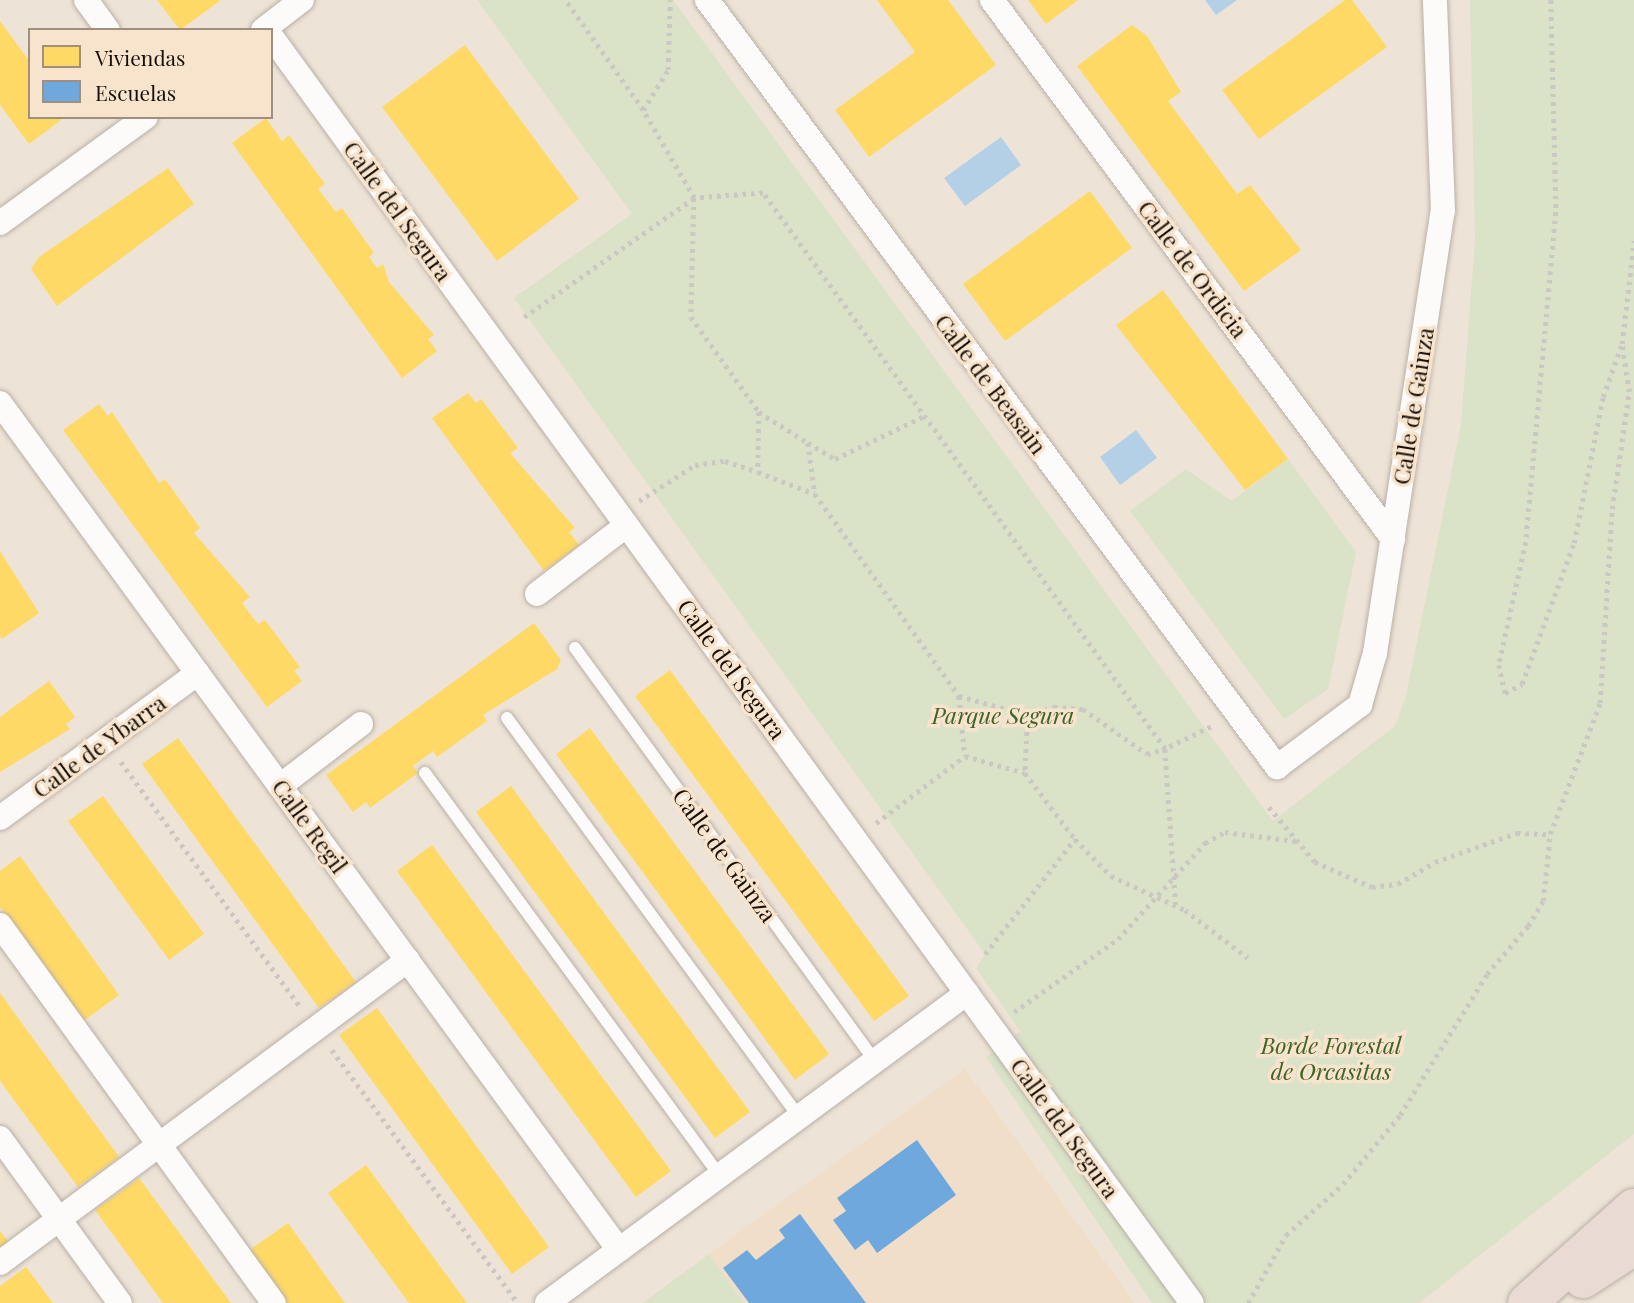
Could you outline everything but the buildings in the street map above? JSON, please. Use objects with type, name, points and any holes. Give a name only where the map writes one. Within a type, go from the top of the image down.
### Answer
[{"type":"highway","points":[[1527,1303],[1634,1208]]},
{"type":"highway","points":[[1547,1303],[1634,1246]]},
{"type":"street","points":[[86,0],[107,28]]},
{"type":"street","points":[[270,28],[302,0]]},
{"type":"street","name":"Calle de Beasain","points":[[707,0],[1277,767]]},
{"type":"street","name":"Calle de Ordicia","points":[[992,0],[1393,539]]},
{"type":"street","name":"Calle de Gainza","points":[[1277,767],[1360,705],[1393,539],[1443,211],[1435,0]]},
{"type":"street","name":"Calle del Segura","points":[[273,39],[1192,1303]]},
{"type":"street","points":[[0,223],[143,119]]},
{"type":"street","name":"Calle Regil","points":[[0,403],[619,1250]]},
{"type":"street","points":[[537,594],[623,520]]},
{"type":"street","name":"Calle de Ybarra","points":[[0,818],[198,674]]},
{"type":"street","points":[[280,786],[361,724]]},
{"type":"street","points":[[0,925],[274,1303]]},
{"type":"street","points":[[0,1263],[408,960]]},
{"type":"street","points":[[547,1303],[967,993]]},
{"type":"street","points":[[0,1138],[120,1303]]},
{"type":"lane","name":"Calle de Gainza","points":[[575,648],[874,1061]]},
{"type":"lane","points":[[507,718],[799,1117]]},
{"type":"lane","points":[[425,773],[720,1176]]},
{"type":"path","points":[[565,0],[643,110],[694,198],[691,317],[759,412],[835,459],[924,416]]},
{"type":"path","points":[[643,110],[668,70],[670,0]]},
{"type":"path","points":[[1551,0],[1556,212],[1526,542],[1499,665],[1504,693],[1522,684],[1551,617],[1574,543],[1603,397],[1622,344],[1634,241]]},
{"type":"path","points":[[524,317],[694,198],[763,193],[1165,749],[1177,874],[1176,906]]},
{"type":"path","points":[[1248,1303],[1286,1235],[1343,1184],[1400,1115],[1487,974],[1528,926],[1543,901],[1550,834],[1600,703],[1612,509],[1629,392],[1622,344]]},
{"type":"path","points":[[758,472],[759,412]]},
{"type":"path","points":[[808,443],[815,494],[959,696],[965,756]]},
{"type":"path","points":[[623,520],[695,465],[725,461],[815,494]]},
{"type":"path","points":[[959,696],[1028,715],[1054,707],[1083,709],[1138,749],[1165,749],[1211,727]]},
{"type":"path","points":[[1025,773],[1028,715]]},
{"type":"path","points":[[855,838],[965,756]]},
{"type":"path","points":[[965,756],[1025,773],[1074,839],[1111,876],[1176,906],[1248,958]]},
{"type":"path","points":[[1269,807],[1298,841],[1343,880],[1372,887],[1398,884],[1435,862],[1517,833],[1550,834]]},
{"type":"path","points":[[1004,1020],[1118,939],[1154,896],[1205,843],[1225,832],[1266,832],[1298,841]]},
{"type":"path","points":[[985,954],[1074,839]]},
{"type":"shaded area","points":[[965,1069],[1135,1303],[744,1303],[709,1254]]},
{"type":"green space","points":[[477,0],[673,0],[1273,821],[1395,726],[1406,696],[1461,425],[1475,241],[1470,0],[1634,0],[1634,1134],[1419,1303],[1152,1303],[986,1057],[1020,1031],[976,968],[985,954],[514,298],[632,214]]},
{"type":"green space","points":[[1288,459],[1356,552],[1328,689],[1284,719],[1130,511],[1186,469],[1232,501]]},
{"type":"green space","points":[[709,1254],[744,1303],[643,1303]]},
{"type":"water","points":[[1205,0],[1237,0],[1216,15]]},
{"type":"water","points":[[1001,137],[1021,165],[965,206],[944,178]]},
{"type":"water","points":[[1136,430],[1157,458],[1120,485],[1100,457]]},
{"type":"park label","name":"Parque Segura","points":[[1003,715]]},
{"type":"park label","name":"Borde Forestal de Orcasitas","points":[[1331,1058]]}]
